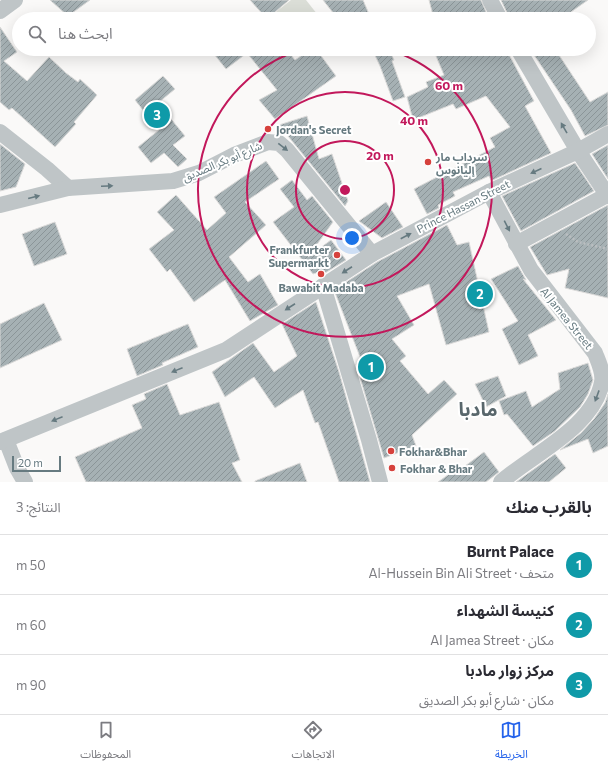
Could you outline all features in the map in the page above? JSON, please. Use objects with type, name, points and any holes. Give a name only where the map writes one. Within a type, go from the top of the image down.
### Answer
[{"type":"street","points":[[0,11],[14,0]]},
{"type":"street","points":[[490,0],[496,12]]},
{"type":"street","points":[[516,244],[608,196],[578,151],[522,56]]},
{"type":"street","points":[[0,132],[47,169],[68,188]]},
{"type":"street","name":"Prince Hassan Street","points":[[3,441],[226,350],[372,254],[489,192],[578,151],[608,134]]},
{"type":"street","name":"شارع أبو بكر الصديق","points":[[0,205],[68,188],[173,181],[198,173],[257,145],[268,142],[279,143],[287,150],[372,254]]},
{"type":"street","name":"Al Jamea Street","points":[[489,192],[516,244],[541,285],[595,353],[600,364],[602,381],[596,400],[589,413],[574,427],[501,482]]},
{"type":"street","points":[[323,286],[370,440],[380,482]]},
{"type":"street","points":[[3,441],[25,482]]},
{"type":"path","points":[[557,222],[566,235],[573,240],[608,249]]},
{"type":"shaded area","points":[[291,0],[306,0],[315,12],[276,12]]},
{"type":"building","points":[[50,0],[90,0],[74,12],[64,12]]},
{"type":"building","points":[[250,0],[289,0],[275,12],[261,12]]},
{"type":"building","points":[[323,0],[363,0],[368,12],[332,12]]},
{"type":"building","points":[[429,0],[481,0],[486,12],[432,12]]},
{"type":"building","points":[[501,0],[588,0],[571,12],[507,12]]},
{"type":"building","points":[[0,27],[12,45],[12,55],[4,61],[27,81],[49,57],[78,82],[80,79],[97,95],[74,122],[76,124],[55,147],[12,108],[9,110],[0,102]]},
{"type":"building","points":[[216,56],[243,56],[226,69]]},
{"type":"building","points":[[249,56],[292,56],[295,60],[301,56],[321,56],[336,76],[275,119],[259,100],[277,90]]},
{"type":"building","points":[[375,56],[392,56],[394,60],[392,61],[405,97],[393,101]]},
{"type":"building","points":[[436,56],[510,56],[534,101],[525,106],[551,153],[493,180],[491,180],[489,176],[453,192],[455,196],[438,205],[439,208],[427,214],[414,189],[495,147],[490,138],[510,127],[486,96],[456,109],[453,104],[413,120],[407,97],[428,87],[426,82],[444,75]]},
{"type":"building","points":[[535,56],[560,56],[590,102],[608,92],[608,125],[585,136],[571,110]]},
{"type":"building","points":[[163,76],[175,89],[158,103],[185,136],[173,145],[187,159],[178,167],[164,153],[151,163],[138,147],[159,130],[135,100]]},
{"type":"building","points":[[307,116],[319,159],[332,154],[348,201],[345,206],[279,125]]},
{"type":"building","points":[[0,144],[25,164],[16,187],[0,191]]},
{"type":"building","points":[[608,145],[608,179],[592,154]]},
{"type":"building","points":[[266,161],[279,179],[245,202],[266,225],[229,257],[248,282],[260,274],[278,305],[250,321],[225,280],[194,302],[170,269],[167,272],[149,249],[174,230],[157,212],[176,195],[207,230],[226,213],[214,197]]},
{"type":"building","points":[[575,163],[594,191],[521,231],[502,196]]},
{"type":"building","points":[[292,180],[307,200],[312,196],[333,222],[308,257],[331,240],[346,260],[325,273],[324,270],[313,274],[273,222],[294,207],[280,189]]},
{"type":"building","points":[[386,202],[403,227],[382,238],[359,221]]},
{"type":"building","points":[[608,205],[608,298],[565,288],[569,269],[547,275],[530,247]]},
{"type":"building","points":[[55,222],[67,254],[34,266],[22,234]]},
{"type":"building","points":[[447,225],[457,245],[469,242],[489,332],[446,345],[429,284],[397,296],[414,325],[392,339],[406,356],[400,361],[428,394],[444,380],[457,394],[412,435],[416,446],[384,458],[356,364],[362,362],[334,290],[377,262]]},
{"type":"building","points":[[518,266],[526,280],[523,279],[556,320],[528,335],[538,356],[519,365],[502,329],[518,321],[491,279]]},
{"type":"building","points":[[316,302],[339,372],[370,482],[339,482],[318,422],[315,423],[303,390],[275,408],[254,377],[225,397],[212,372],[253,343],[274,372],[297,356],[282,324]]},
{"type":"building","points":[[44,303],[62,340],[0,368],[0,324]]},
{"type":"building","points":[[188,324],[198,347],[162,363],[163,365],[137,376],[127,349]]},
{"type":"building","points":[[588,363],[593,380],[588,394],[580,407],[555,431],[533,446],[507,414],[504,415],[499,401],[526,391],[532,407],[560,389],[558,373]]},
{"type":"building","points":[[498,376],[506,396],[486,407],[475,384]]},
{"type":"building","points":[[167,384],[180,415],[219,402],[240,460],[232,463],[242,482],[86,482],[75,457],[142,428],[132,405],[146,399],[144,394]]},
{"type":"building","points":[[608,394],[608,446],[593,453],[588,439],[560,450],[581,433],[594,419],[605,403]]},
{"type":"building","points":[[484,452],[499,472],[486,482],[438,482],[459,467],[461,469]]},
{"type":"building","points":[[555,454],[566,468],[549,482],[516,482]]},
{"type":"building","points":[[300,463],[307,482],[255,482],[255,481]]},
{"type":"place","name":"مركز زوار مادبا","points":[[157,115]]},
{"type":"place","name":"Jordan's Secret","points":[[268,129]]},
{"type":"place","name":"سرداب مار إليانوس","points":[[428,162]]},
{"type":"place","name":"Frankfurter Supermarkt","points":[[337,255]]},
{"type":"place","name":"Bawabit Madaba","points":[[321,274]]},
{"type":"place","name":"كنيسة الشهداء","points":[[480,294]]},
{"type":"place","name":"Burnt Palace","points":[[371,367]]},
{"type":"place","name":"Fokhar&Bhar","points":[[391,451]]},
{"type":"place","name":"Fokhar & Bhar","points":[[392,468]]},
{"type":"district","name":"مادبا","points":[[478,408]]}]
